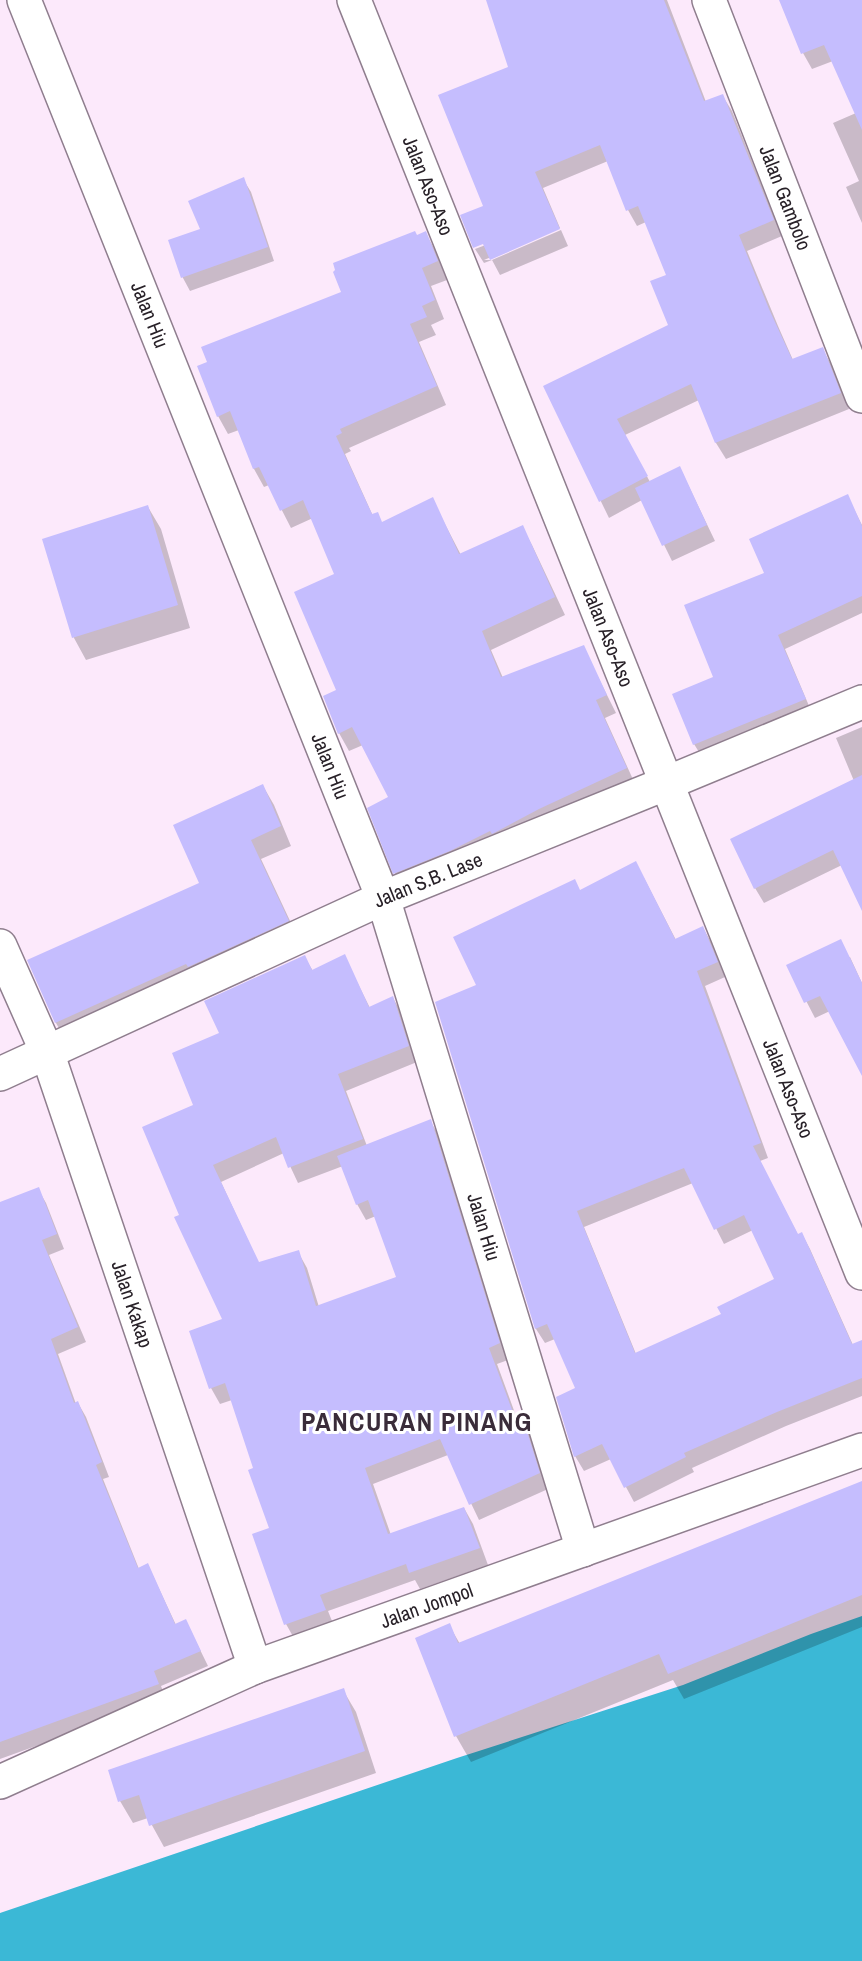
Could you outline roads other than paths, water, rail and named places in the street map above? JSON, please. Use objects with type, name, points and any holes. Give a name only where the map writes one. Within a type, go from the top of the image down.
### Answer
[{"type":"street","name":"Jalan Hiu","points":[[24,0],[383,898],[583,1551]]},
{"type":"street","name":"Jalan Aso-Aso","points":[[354,0],[862,1273]]},
{"type":"street","name":"Jalan Gambolo","points":[[708,0],[862,396]]},
{"type":"street","name":"Jalan S.B. Lase","points":[[0,1074],[383,898],[862,702]]},
{"type":"street","name":"Jalan Kakap","points":[[0,946],[47,1052],[255,1667]]},
{"type":"street","name":"Jalan Jompol","points":[[0,1782],[255,1667],[862,1450]]},
{"type":"water","points":[[862,1616],[862,1961],[0,1961],[0,1913],[457,1758],[683,1685]]},
{"type":"district","name":"PANCURAN PINANG","points":[[417,1422]]}]
